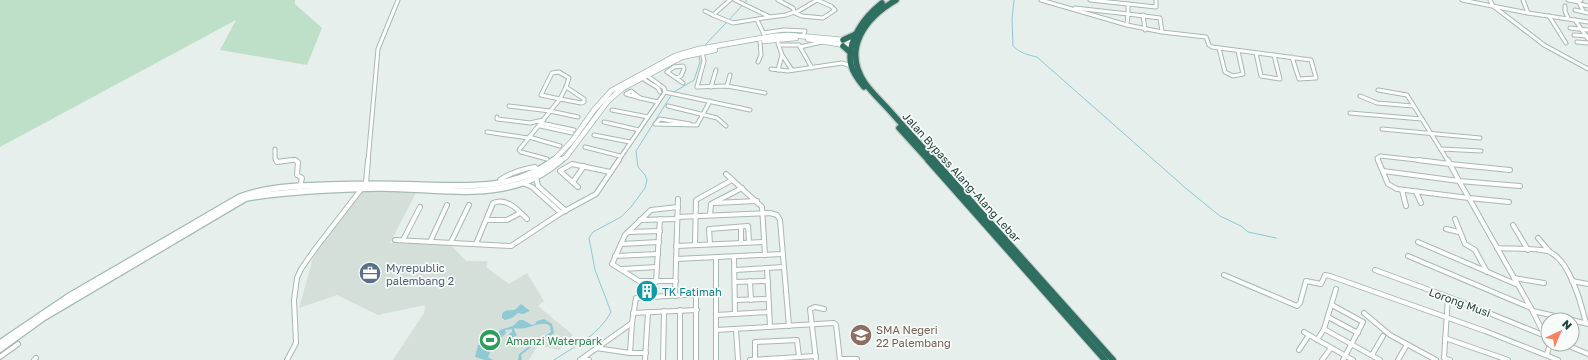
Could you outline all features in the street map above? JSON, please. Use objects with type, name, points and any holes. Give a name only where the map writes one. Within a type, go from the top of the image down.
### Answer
[{"type":"highway","name":"Jalan Bypass Alang-Alang Lebar","points":[[887,0],[872,10],[857,32],[852,66],[855,76],[870,95],[1083,332],[1113,360]]},
{"type":"highway","points":[[842,43],[854,46],[874,15],[885,6],[896,0]]},
{"type":"highway","points":[[842,43],[854,36],[857,32]]},
{"type":"highway","name":"Jalan Bypass Alang-Alang Lebar","points":[[854,46],[857,67],[871,90],[1083,332],[1105,360]]},
{"type":"street","points":[[287,360],[296,343],[294,300],[296,283],[299,274],[315,249],[363,189],[366,183],[378,49],[398,0],[394,0]]},
{"type":"street","points":[[713,15],[730,0]]},
{"type":"street","points":[[735,0],[770,17]]},
{"type":"street","points":[[706,12],[725,21],[740,23],[786,15],[795,12],[817,0],[831,6],[835,10],[822,18],[802,16],[795,12],[793,8],[778,0]]},
{"type":"street","points":[[1044,0],[1063,7],[1145,30],[1206,37],[1210,46],[1219,48],[1292,57],[1310,60],[1316,78],[1299,79],[1292,57]]},
{"type":"street","points":[[1090,0],[1156,7],[1156,0]]},
{"type":"street","points":[[1462,0],[1528,13],[1588,22]]},
{"type":"street","points":[[1490,0],[1493,6],[1544,45],[1588,69]]},
{"type":"street","points":[[1523,0],[1528,13]]},
{"type":"street","points":[[1568,0],[1579,1],[1588,6]]},
{"type":"street","points":[[1579,1],[1583,12]]},
{"type":"street","points":[[1127,25],[1128,4]]},
{"type":"street","points":[[1565,6],[1565,11],[1568,18]]},
{"type":"street","points":[[1063,7],[1160,18],[1162,32]]},
{"type":"street","points":[[1574,10],[1588,12]]},
{"type":"street","points":[[1106,11],[1106,19]]},
{"type":"street","points":[[1144,15],[1145,30]]},
{"type":"street","points":[[1549,16],[1566,43]]},
{"type":"street","points":[[757,20],[764,34],[775,38],[800,38],[842,43]]},
{"type":"street","points":[[1575,20],[1587,37]]},
{"type":"street","points":[[1570,28],[1588,30]]},
{"type":"street","points":[[758,62],[761,54],[760,40],[764,34],[783,29],[805,31],[803,36]]},
{"type":"street","points":[[1574,35],[1587,37]]},
{"type":"street","points":[[0,349],[43,318],[245,199],[270,194],[363,189],[481,191],[522,183],[536,177],[557,164],[573,149],[608,101],[623,88],[682,57],[731,45],[775,38],[803,36],[854,46]]},
{"type":"street","points":[[775,38],[782,55],[792,70]]},
{"type":"street","points":[[800,47],[824,42]]},
{"type":"street","points":[[1577,42],[1588,43]]},
{"type":"street","points":[[779,45],[797,44],[812,68]]},
{"type":"street","points":[[1219,48],[1226,72],[1233,76],[1243,74],[1238,50]]},
{"type":"street","points":[[528,185],[567,148],[574,133],[580,130],[603,99],[618,86],[675,56],[699,53],[709,50]]},
{"type":"street","points":[[699,53],[704,62],[696,86],[699,88],[727,86],[765,93]]},
{"type":"street","points":[[1256,53],[1261,76],[1280,79],[1274,55]]},
{"type":"street","points":[[778,70],[782,55]]},
{"type":"street","points":[[770,70],[792,70],[842,63],[852,66]]},
{"type":"street","points":[[667,64],[672,68]]},
{"type":"street","points":[[675,79],[681,76],[684,69],[682,66],[672,68],[667,72],[675,79],[682,84]]},
{"type":"street","points":[[711,87],[716,70]]},
{"type":"street","points":[[547,158],[520,152],[519,150],[560,99],[566,87],[569,78],[558,71],[552,73],[541,95],[560,99],[581,103],[584,102],[584,99],[566,87]]},
{"type":"street","points":[[727,86],[730,75]]},
{"type":"street","points":[[645,77],[660,89],[669,93],[750,110]]},
{"type":"street","name":"Lorong Musi","points":[[1378,90],[1406,94],[1442,149],[1479,218],[1540,325]]},
{"type":"street","points":[[395,240],[511,246],[561,213],[596,194],[620,156],[658,102],[669,93]]},
{"type":"street","points":[[1360,96],[1377,103],[1414,106]]},
{"type":"street","points":[[640,98],[658,102]]},
{"type":"street","points":[[690,124],[655,124],[660,119],[697,125],[710,101]]},
{"type":"street","points":[[509,106],[550,111],[578,117]]},
{"type":"street","points":[[668,106],[717,118],[726,126]]},
{"type":"street","points":[[612,110],[648,117]]},
{"type":"street","points":[[1350,113],[1422,119]]},
{"type":"street","points":[[497,117],[497,119],[530,123],[538,120],[541,123],[574,133]]},
{"type":"street","points":[[604,122],[639,130]]},
{"type":"street","points":[[530,123],[536,129]]},
{"type":"street","points":[[1382,128],[1480,138]]},
{"type":"street","points":[[487,132],[528,138],[560,146]]},
{"type":"street","points":[[594,135],[630,142]]},
{"type":"street","points":[[585,147],[620,156]]},
{"type":"street","points":[[567,148],[573,149]]},
{"type":"street","points":[[274,149],[275,159],[277,162],[294,160],[298,162],[297,175],[302,178],[300,186]]},
{"type":"street","points":[[1442,149],[1481,151]]},
{"type":"street","points":[[1508,202],[1402,190],[1388,184],[1384,171],[1377,158],[1378,156],[1510,170]]},
{"type":"street","points":[[578,187],[560,171],[572,164],[610,172]]},
{"type":"street","points":[[573,182],[584,166]]},
{"type":"street","points":[[1384,171],[1459,181],[1520,186]]},
{"type":"street","points":[[726,174],[757,201],[763,213],[765,255]]},
{"type":"street","points":[[0,343],[41,314],[240,197],[268,188],[366,183],[454,187],[500,184],[536,177]]},
{"type":"street","points":[[536,177],[538,186],[566,211]]},
{"type":"street","points":[[695,245],[696,199],[732,180]]},
{"type":"street","points":[[522,183],[528,185],[561,213]]},
{"type":"street","points":[[710,215],[711,204],[742,188]]},
{"type":"street","points":[[1402,190],[1406,206]]},
{"type":"street","points":[[1416,192],[1421,203]]},
{"type":"street","points":[[675,296],[678,199]]},
{"type":"street","points":[[476,244],[493,204],[496,201],[505,202],[527,219]]},
{"type":"street","points":[[713,203],[757,201]]},
{"type":"street","points":[[430,242],[447,205]]},
{"type":"street","points":[[451,242],[469,205]]},
{"type":"street","points":[[403,240],[420,207]]},
{"type":"street","points":[[676,281],[639,281],[612,264],[628,232],[640,220],[654,209],[678,207]]},
{"type":"street","points":[[487,220],[507,220],[520,213]]},
{"type":"street","points":[[640,220],[710,215],[775,213],[779,217],[789,326]]},
{"type":"street","points":[[656,282],[660,219]]},
{"type":"street","points":[[1455,219],[1465,245],[1475,250],[1487,272]]},
{"type":"street","points":[[1513,224],[1528,250]]},
{"type":"street","points":[[710,244],[709,229],[748,226],[749,242]]},
{"type":"street","points":[[741,227],[741,243]]},
{"type":"street","points":[[1446,229],[1459,232]]},
{"type":"street","points":[[628,232],[660,231]]},
{"type":"street","points":[[1538,238],[1549,252]]},
{"type":"street","points":[[621,244],[659,242]]},
{"type":"street","points":[[676,246],[764,242]]},
{"type":"street","points":[[1418,242],[1518,285]]},
{"type":"street","points":[[1497,248],[1549,252],[1554,254],[1563,264],[1572,281],[1587,324]]},
{"type":"street","points":[[615,256],[658,254]]},
{"type":"street","points":[[676,259],[782,254]]},
{"type":"street","points":[[1408,256],[1532,310],[1540,312]]},
{"type":"street","points":[[734,257],[735,314]]},
{"type":"street","points":[[716,258],[716,360]]},
{"type":"street","points":[[621,270],[657,267]]},
{"type":"street","points":[[734,270],[784,267]]},
{"type":"street","points":[[767,268],[770,327]]},
{"type":"street","name":"Lorong Musi","points":[[1375,270],[1540,334]]},
{"type":"street","points":[[1224,275],[1298,306],[1306,281],[1321,284],[1324,276],[1327,275],[1448,317],[1547,354],[1558,360]]},
{"type":"street","points":[[1514,278],[1544,283]]},
{"type":"street","points":[[734,282],[768,281]]},
{"type":"street","points":[[1572,281],[1588,284]]},
{"type":"street","points":[[750,282],[751,300]]},
{"type":"street","points":[[1317,340],[1324,329],[1336,289]]},
{"type":"street","points":[[630,353],[633,313],[636,298],[716,293]]},
{"type":"street","points":[[696,294],[696,360]]},
{"type":"street","points":[[1448,297],[1448,317],[1444,359],[1450,360]]},
{"type":"street","points":[[735,300],[768,299]]},
{"type":"street","points":[[1332,304],[1363,322],[1344,358]]},
{"type":"street","points":[[750,360],[799,357],[816,358],[810,308],[815,307],[824,309]]},
{"type":"street","points":[[680,310],[680,360]]},
{"type":"street","points":[[633,313],[697,310]]},
{"type":"street","points":[[663,360],[664,311]]},
{"type":"street","points":[[645,360],[648,312]]},
{"type":"street","points":[[716,315],[769,312]]},
{"type":"street","points":[[1364,313],[1390,335],[1436,360]]},
{"type":"street","points":[[1328,317],[1358,333]]},
{"type":"street","points":[[581,359],[632,323]]},
{"type":"street","points":[[716,330],[835,324],[840,360],[857,359]]},
{"type":"street","points":[[736,329],[738,360]]},
{"type":"street","points":[[1324,329],[1380,360]]},
{"type":"street","points":[[1304,332],[1331,348],[1344,358],[1353,360]]},
{"type":"street","points":[[1299,350],[1309,335]]},
{"type":"street","points":[[1372,355],[1383,336]]},
{"type":"street","points":[[1445,338],[1508,360]]},
{"type":"street","points":[[755,360],[755,342],[797,340],[799,357]]},
{"type":"street","points":[[0,357],[18,344]]},
{"type":"street","points":[[1398,360],[1406,346]]},
{"type":"street","points":[[596,348],[630,353],[646,352]]},
{"type":"street","points":[[1322,360],[1331,348]]},
{"type":"street","points":[[581,359],[589,360]]},
{"type":"shaded area","points":[[372,180],[416,193],[390,243],[451,245],[466,261],[488,261],[486,267],[509,284],[527,273],[544,301],[538,306],[573,335],[559,350],[538,345],[529,360],[393,360],[424,313],[425,305],[378,315],[337,295],[299,308],[313,258],[336,220]]},
{"type":"green space","points":[[0,0],[295,0],[295,4],[322,28],[307,65],[220,50],[236,20],[0,147]]},
{"type":"water","name":"Amanzi Waterpark","points":[[521,304],[530,311],[523,314],[518,313],[512,318],[505,320],[502,318],[502,314],[505,311],[515,310]]},
{"type":"water","name":"Amanzi Waterpark","points":[[544,319],[552,324],[554,333],[548,338],[534,340],[531,347],[521,355],[522,360],[518,360],[519,354],[528,347],[531,339],[545,336],[551,332],[550,326],[547,324],[539,324],[519,329],[514,328],[517,335],[512,338],[508,336],[512,332],[512,329],[505,330],[506,333],[503,336],[499,339],[494,339],[489,344],[491,350],[488,357],[493,360],[485,360],[475,357],[478,345],[486,344],[489,339],[500,330],[513,326],[519,320],[523,320],[532,325],[537,321]]},
{"type":"waterway","points":[[729,20],[747,0]]},
{"type":"waterway","points":[[1014,0],[1012,19],[1013,46],[1021,52],[1037,57],[1189,191],[1220,216],[1241,226],[1248,232],[1276,238]]},
{"type":"waterway","points":[[704,46],[727,22]]},
{"type":"waterway","points":[[674,92],[694,80],[700,62],[699,55]]},
{"type":"waterway","points":[[554,360],[593,334],[611,312],[595,270],[589,238],[593,232],[621,217],[631,207],[645,188],[647,180],[645,175],[638,167],[636,151],[672,94]]},
{"type":"place","name":"Myrepublic palembang 2","points":[[370,273]]},
{"type":"place","name":"TK Fatimah","points":[[647,291]]},
{"type":"place","name":"SMA Negeri 22 Palembang","points":[[861,335]]},
{"type":"place","name":"Amanzi Waterpark","points":[[490,340]]}]
